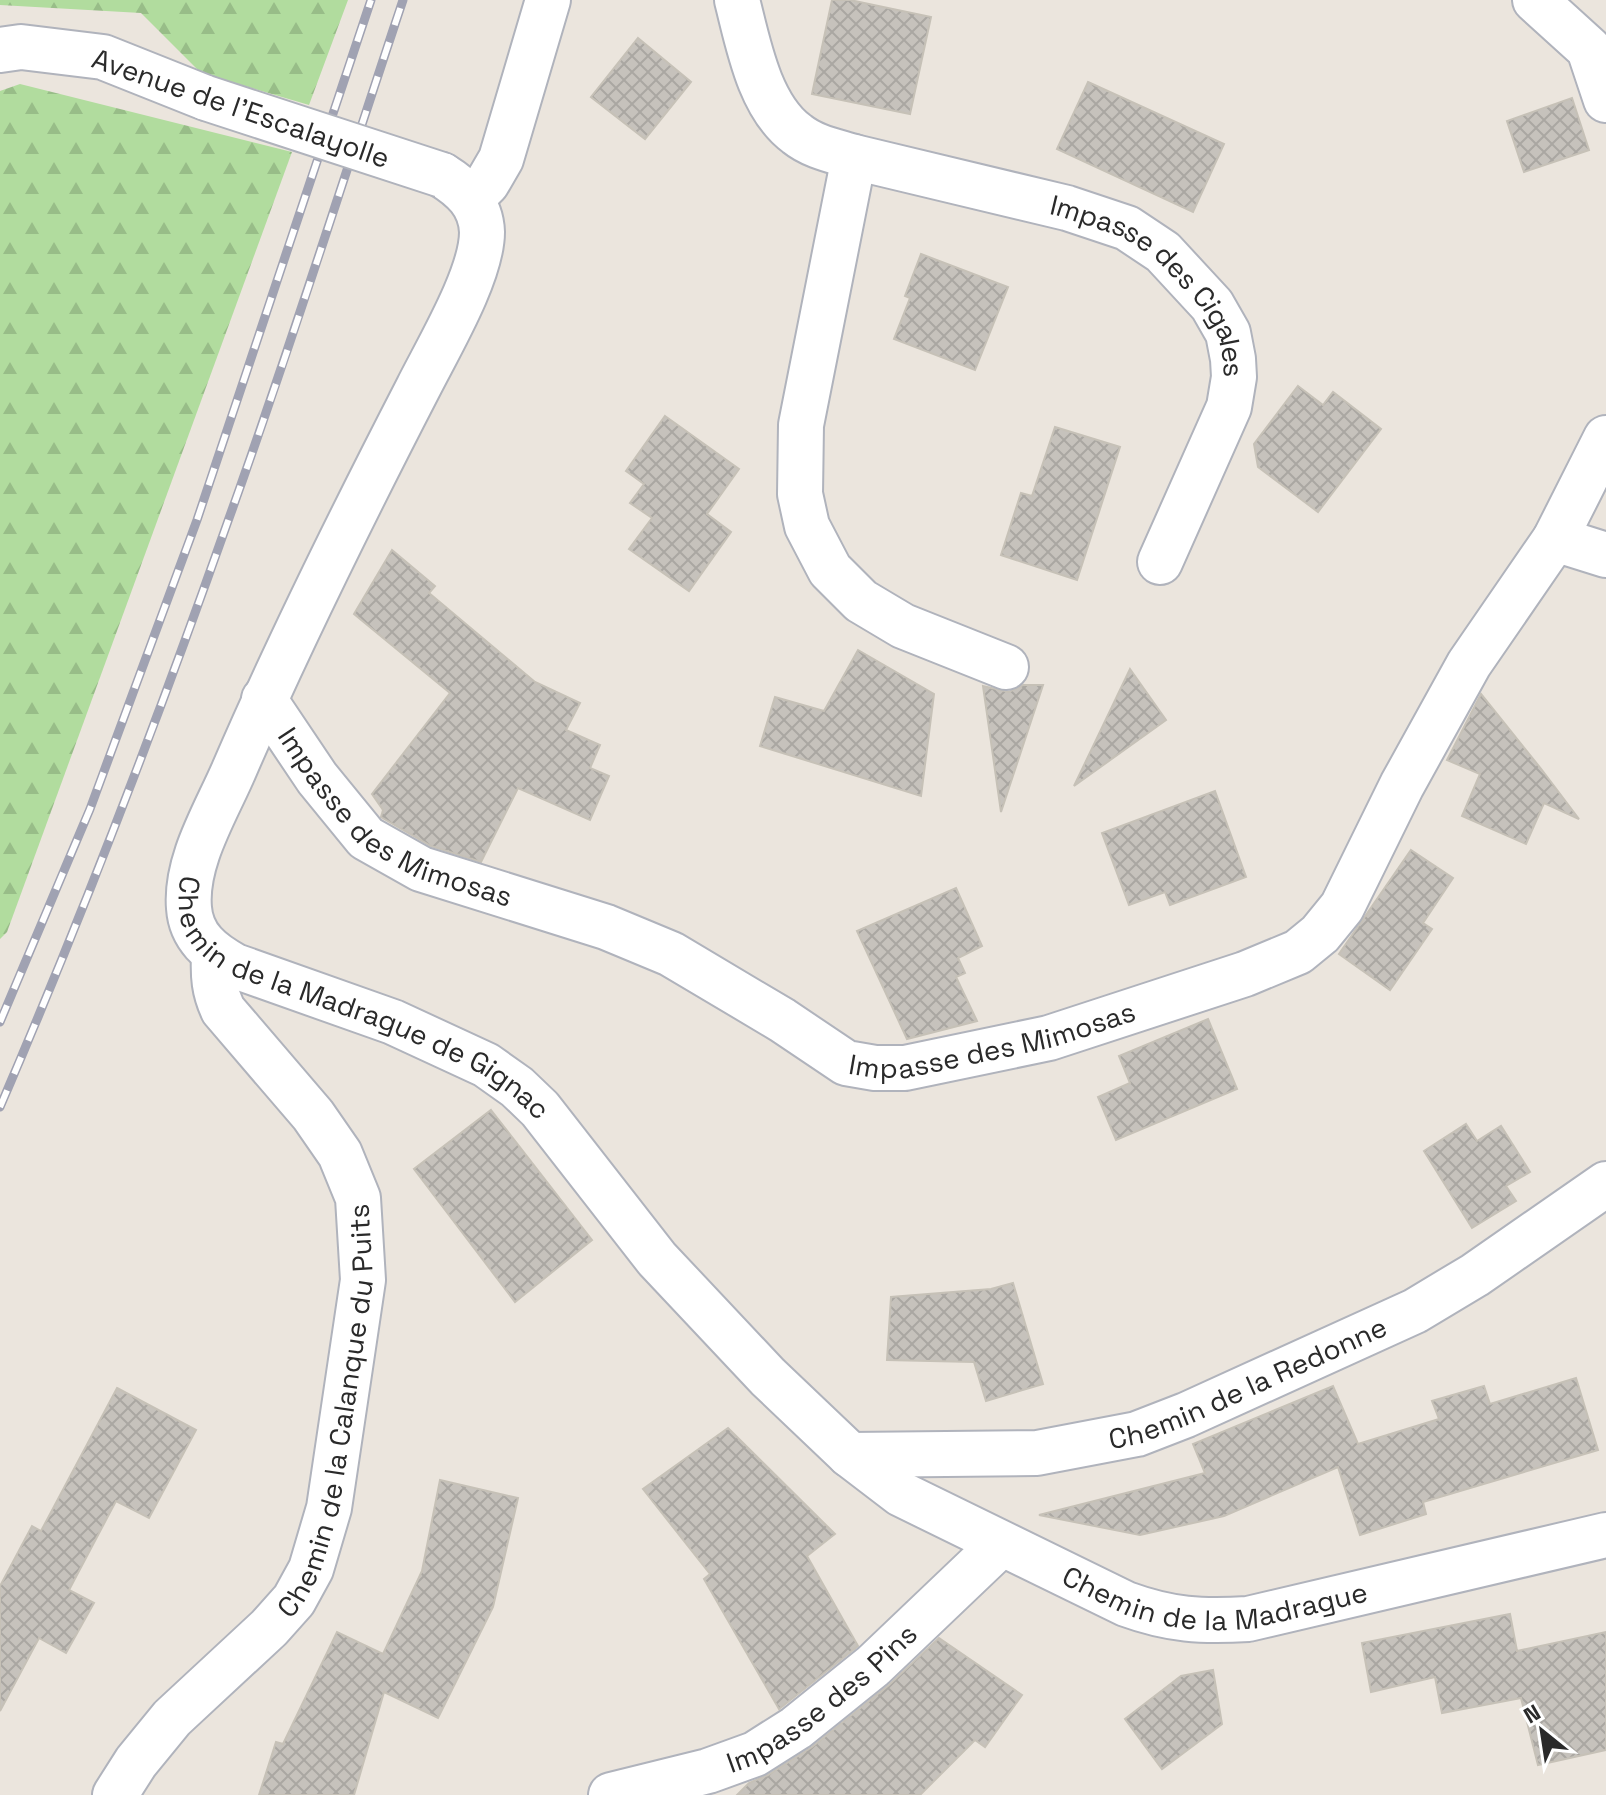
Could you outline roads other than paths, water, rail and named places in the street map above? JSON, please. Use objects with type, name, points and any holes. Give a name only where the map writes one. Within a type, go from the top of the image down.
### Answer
[{"type":"street","points":[[457,187],[487,183],[501,159],[548,0]]},
{"type":"street","name":"Impasse des Cigales","points":[[737,0],[756,70],[777,113],[796,134],[822,147],[854,157],[1067,208],[1127,228],[1163,252],[1212,305],[1228,333],[1233,359],[1234,377],[1229,407],[1160,562]]},
{"type":"street","points":[[1535,0],[1589,49],[1606,100]]},
{"type":"street","name":"Avenue de l'Escalayolle","points":[[0,50],[21,47],[103,57],[206,98],[457,187]]},
{"type":"street","points":[[854,157],[801,425],[800,494],[807,526],[830,570],[861,601],[903,626],[1006,667]]},
{"type":"street","name":"Chemin de la Madrague de Gignac","points":[[457,187],[480,215],[482,233],[478,255],[459,307],[334,550],[264,699],[197,857],[188,907],[192,926],[201,942],[214,955],[235,966],[393,1022],[486,1065],[517,1087],[540,1109],[657,1259],[768,1377],[850,1455]]},
{"type":"street","name":"Impasse des Mimosas","points":[[264,699],[317,778],[366,838],[421,869],[606,927],[671,954],[846,1063],[875,1068],[905,1068],[1049,1038],[1245,974],[1298,952],[1320,934],[1342,907],[1402,785],[1469,664],[1555,539],[1606,438]]},
{"type":"street","points":[[1555,539],[1606,555]]},
{"type":"street","name":"Chemin de la Calanque du Puits","points":[[115,1795],[136,1762],[172,1718],[269,1628],[294,1600],[311,1569],[329,1508],[363,1280],[358,1198],[340,1154],[313,1115],[223,1010],[215,993],[214,955]]},
{"type":"street","name":"Chemin de la Redonne","points":[[850,1455],[1037,1453],[1137,1434],[1415,1311],[1475,1275],[1606,1184]]},
{"type":"street","name":"Chemin de la Madrague","points":[[850,1455],[901,1494],[1126,1604],[1157,1616],[1207,1621],[1248,1619],[1606,1535]]},
{"type":"street","name":"Impasse des Pins","points":[[611,1795],[708,1771],[755,1754],[796,1728],[873,1666],[1001,1544]]},
{"type":"railway","points":[[0,1022],[90,809],[197,520],[371,0]]},
{"type":"railway","points":[[0,1107],[90,889],[202,595],[403,0]]}]
